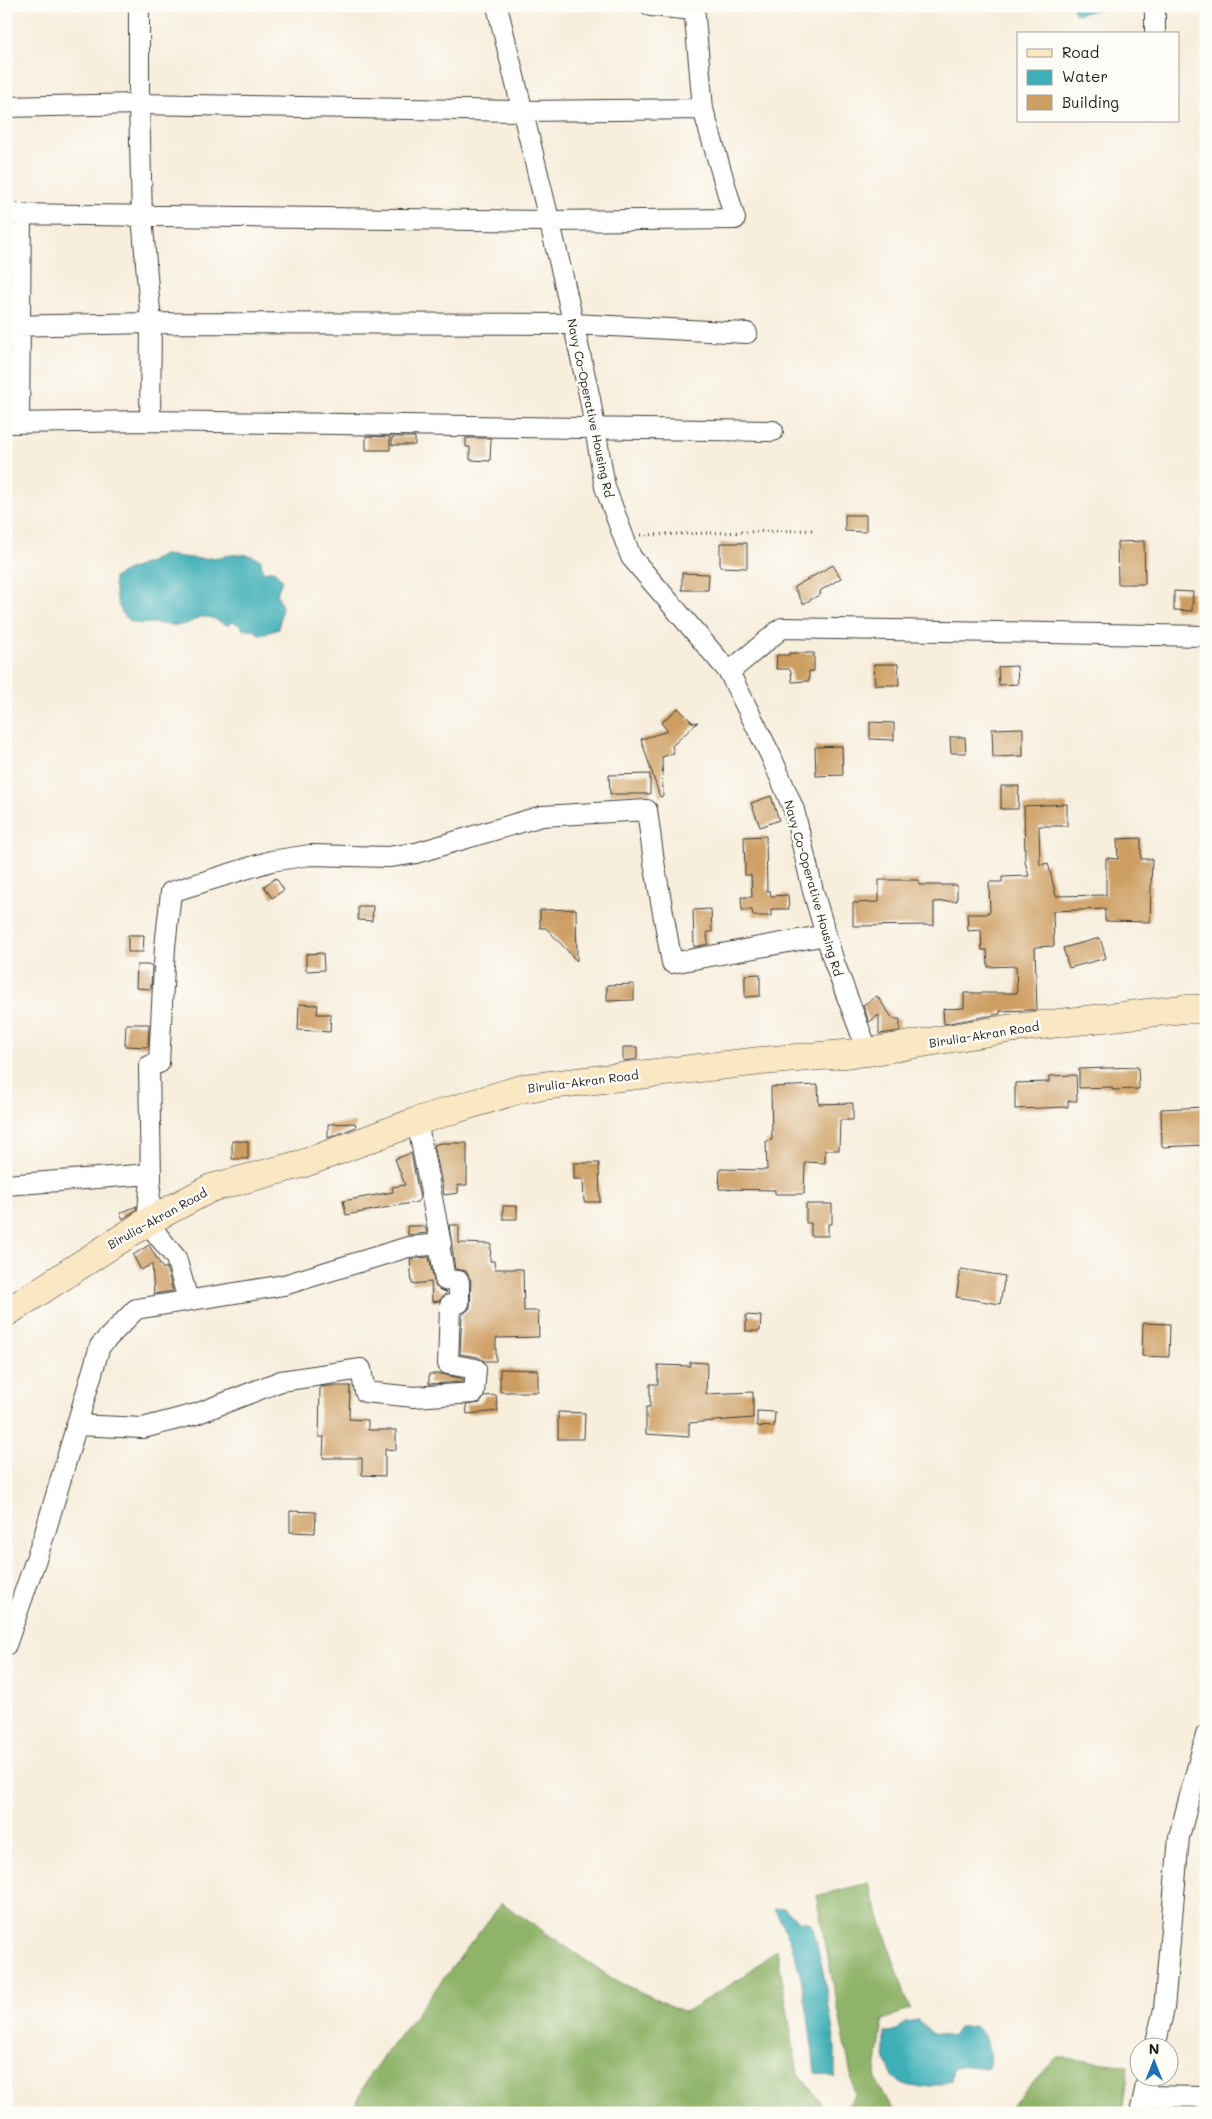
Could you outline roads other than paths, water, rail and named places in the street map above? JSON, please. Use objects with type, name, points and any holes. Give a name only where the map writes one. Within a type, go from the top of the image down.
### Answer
[{"type":"street","points":[[139,6],[142,216],[151,323],[150,421]]},
{"type":"street","name":"Navy Co-Operative Housing Rd","points":[[496,6],[573,324],[605,487],[631,557],[729,672],[771,756],[794,810],[813,892],[826,935],[868,1052]]},
{"type":"street","points":[[651,6],[694,8],[703,109],[735,219],[548,220],[13,214],[13,423],[150,421],[773,431]]},
{"type":"street","points":[[1155,6],[1155,32]]},
{"type":"street","points":[[6,107],[139,104],[522,111],[703,109]]},
{"type":"street","points":[[13,325],[151,323],[573,324],[747,333]]},
{"type":"street","points":[[729,672],[782,628],[1206,636]]},
{"type":"street","points":[[188,1300],[176,1258],[147,1222],[150,1174],[149,1066],[159,1063],[165,946],[171,892],[270,861],[310,856],[388,857],[416,853],[542,816],[647,810],[672,963],[826,935]]},
{"type":"street","name":"Birulia-Akran Road","points":[[6,1313],[147,1222],[211,1188],[305,1163],[417,1121],[524,1088],[761,1061],[868,1052],[1007,1029],[1183,1009],[1206,1009]]},
{"type":"street","points":[[76,1425],[144,1428],[196,1414],[282,1381],[361,1369],[365,1392],[414,1397],[474,1393],[476,1369],[448,1364],[450,1305],[459,1303],[459,1281],[446,1280],[439,1244],[441,1244],[417,1121]]},
{"type":"street","points":[[6,1185],[150,1174]]},
{"type":"street","points":[[6,1645],[44,1536],[100,1346],[136,1309],[284,1285],[408,1247],[439,1244]]},
{"type":"street","points":[[1157,2036],[1164,2009],[1179,1836],[1206,1735]]},
{"type":"street","points":[[1146,2086],[1142,2104],[1206,2097]]},
{"type":"water","points":[[1073,6],[1122,6],[1075,14]]},
{"type":"water","points":[[242,554],[261,560],[263,572],[274,570],[282,580],[277,594],[282,606],[279,629],[261,635],[252,629],[243,630],[241,625],[233,622],[228,625],[207,617],[178,625],[141,624],[127,619],[120,609],[114,578],[163,555],[205,558]]},
{"type":"water","points":[[784,1908],[799,1921],[812,1923],[823,1971],[835,2045],[835,2077],[815,2073],[809,2022],[800,1973],[790,1940],[774,1909]]},
{"type":"water","points":[[918,2020],[933,2034],[951,2037],[960,2027],[975,2026],[983,2034],[991,2056],[988,2068],[967,2066],[953,2068],[951,2081],[931,2086],[922,2087],[904,2084],[891,2072],[886,2061],[885,2033],[896,2030],[905,2022]]}]
